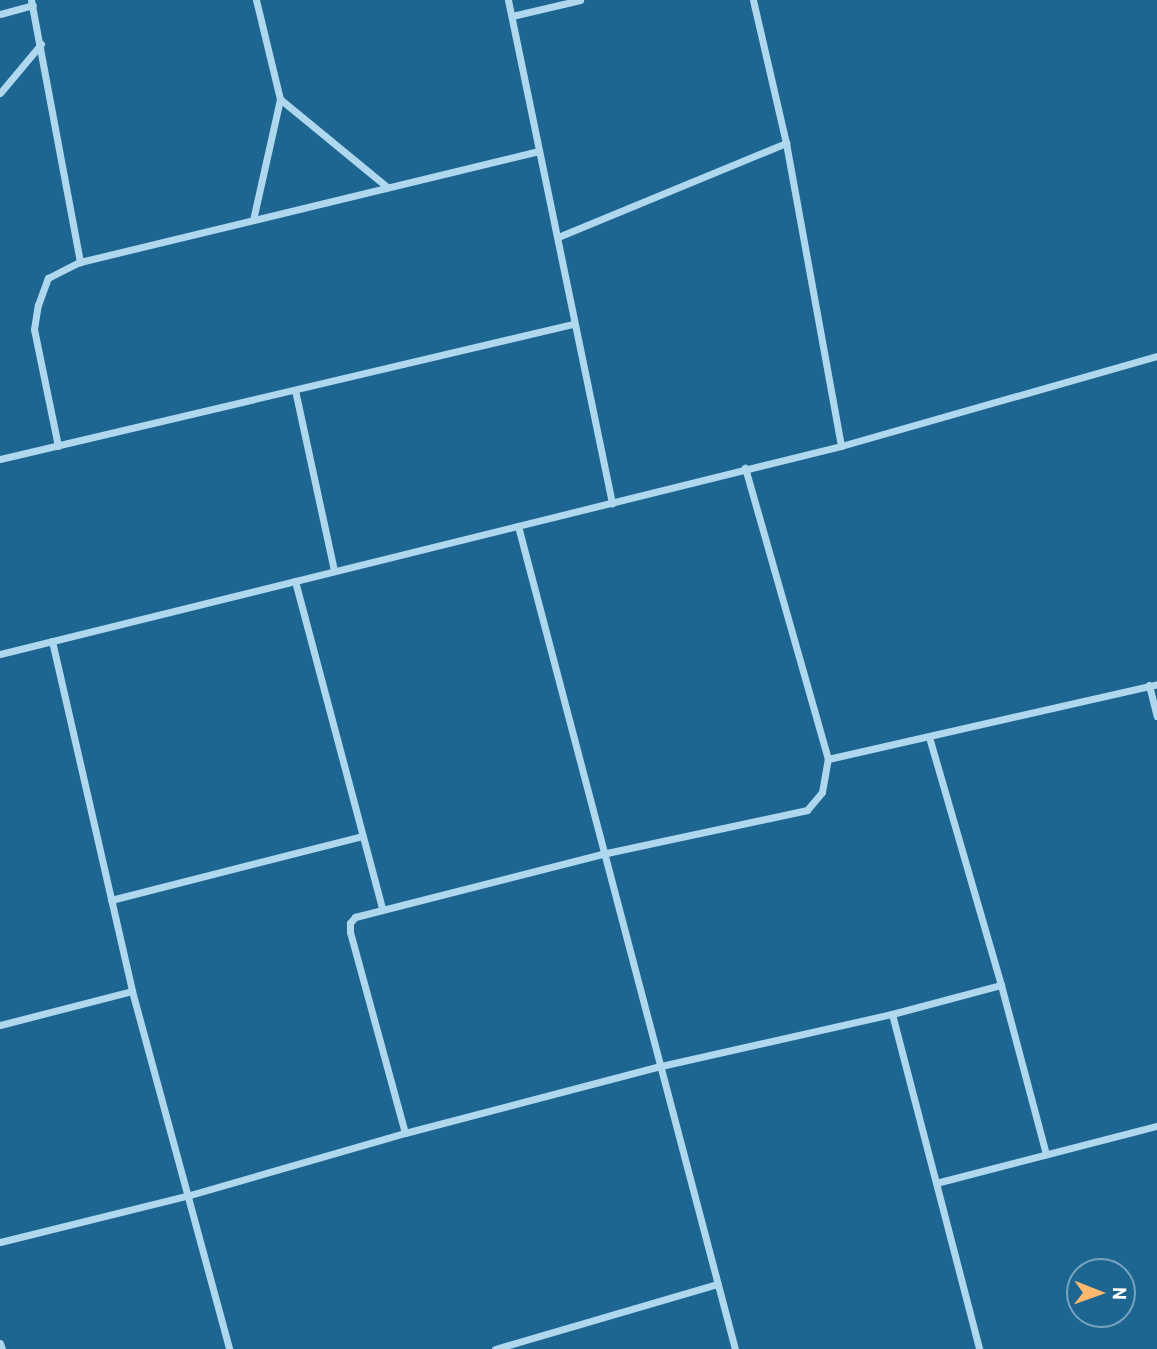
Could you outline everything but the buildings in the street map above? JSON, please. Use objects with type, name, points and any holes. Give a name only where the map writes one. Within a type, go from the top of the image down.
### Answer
[{"type":"street","points":[[253,220],[280,99],[256,0]]},
{"type":"street","points":[[508,0],[612,503]]},
{"type":"street","points":[[512,16],[580,0]]},
{"type":"street","points":[[752,0],[786,143],[841,446]]},
{"type":"street","points":[[0,14],[32,3],[80,262]]},
{"type":"street","points":[[0,93],[41,44]]},
{"type":"street","points":[[280,99],[387,187]]},
{"type":"street","points":[[558,237],[786,143]]},
{"type":"street","points":[[58,446],[34,329],[38,305],[48,278],[80,262],[538,151]]},
{"type":"street","points":[[0,459],[573,324]]},
{"type":"street","points":[[0,654],[841,446],[1157,356]]},
{"type":"street","points":[[295,390],[334,571]]},
{"type":"street","points":[[405,1133],[350,932],[350,923],[355,917],[602,854],[807,810],[822,792],[828,759],[745,468]]},
{"type":"street","points":[[518,526],[602,854],[735,1349]]},
{"type":"street","points":[[295,581],[382,909]]},
{"type":"street","points":[[52,641],[132,991],[190,1195],[229,1349]]},
{"type":"street","points":[[828,759],[1153,684],[1157,716]]},
{"type":"street","points":[[929,737],[1001,985],[1046,1154]]},
{"type":"street","points":[[111,900],[362,836]]},
{"type":"street","points":[[0,1242],[190,1195],[405,1133],[661,1066],[892,1014],[1001,985]]},
{"type":"street","points":[[0,1025],[132,991]]},
{"type":"street","points":[[892,1014],[979,1349]]},
{"type":"street","points":[[936,1183],[1157,1126]]},
{"type":"street","points":[[495,1349],[718,1284]]},
{"type":"street","points":[[0,1343],[2,1349]]}]
